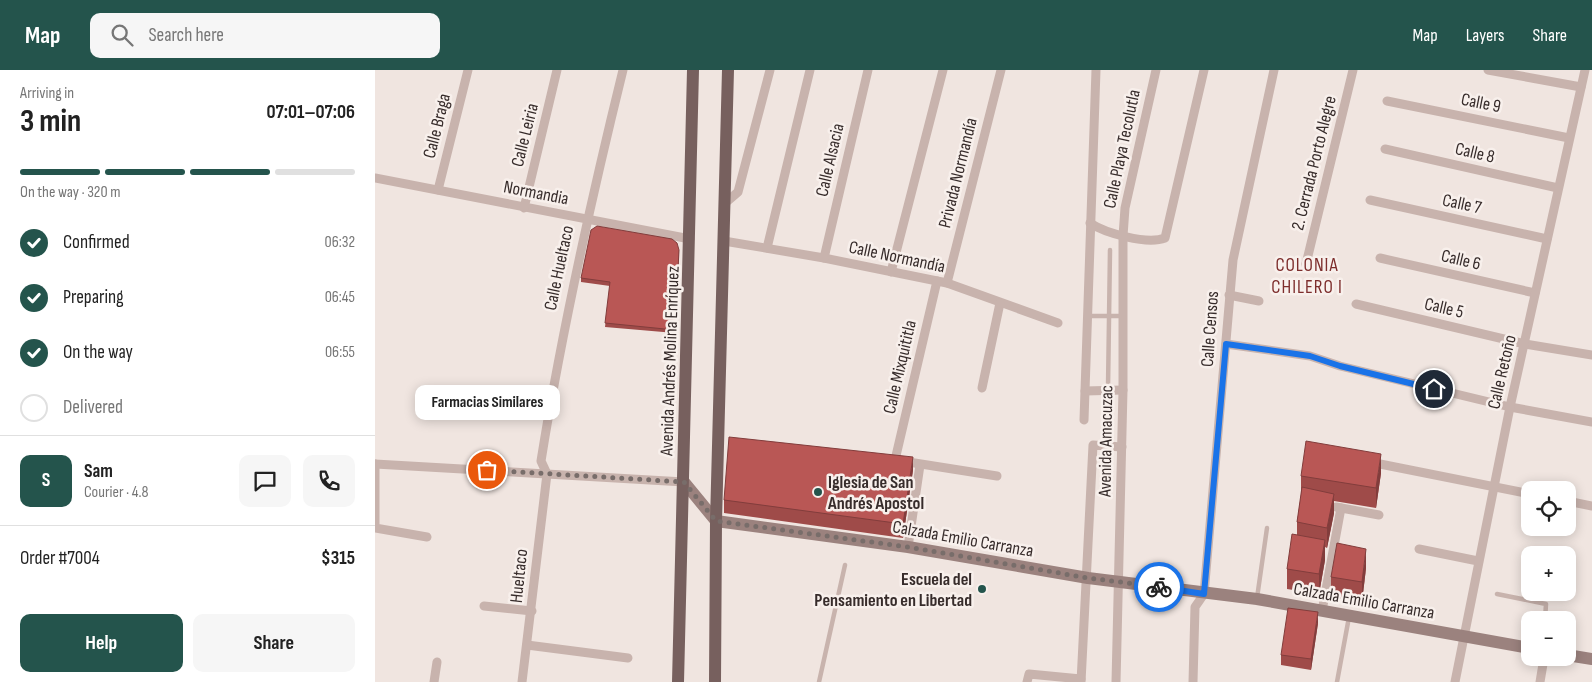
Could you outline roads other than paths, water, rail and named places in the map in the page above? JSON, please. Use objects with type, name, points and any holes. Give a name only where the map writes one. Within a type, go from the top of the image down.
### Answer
[{"type":"main road","name":"Avenida Andrés Molina Enríquez","points":[[678,682],[691,238],[693,70]]},
{"type":"main road","points":[[715,682],[716,521],[724,437],[724,204],[728,70]]},
{"type":"street","name":"Calle Braga","points":[[438,190],[468,70]]},
{"type":"street","name":"Calle Leiria","points":[[524,208],[557,70]]},
{"type":"street","name":"Calle Hueltaco","points":[[547,474],[541,461],[558,356],[586,219],[623,70]]},
{"type":"street","points":[[724,204],[738,192],[770,70]]},
{"type":"street","points":[[767,248],[810,70]]},
{"type":"street","name":"Calle Alsacia","points":[[824,258],[868,70]]},
{"type":"street","points":[[891,272],[943,70]]},
{"type":"street","name":"Privada Normandía","points":[[947,283],[1001,70]]},
{"type":"street","name":"Avenida Amacuzac","points":[[1085,420],[1096,70]]},
{"type":"street","name":"Calle Playa Tecolutla","points":[[1123,236],[1125,208],[1157,70]]},
{"type":"street","points":[[1090,223],[1103,232],[1159,240],[1165,238],[1204,70]]},
{"type":"street","name":"Calle Censos","points":[[1193,682],[1195,607],[1204,594],[1233,260],[1274,70]]},
{"type":"street","name":"2. Cerrada Porto Alegre","points":[[1306,264],[1353,70]]},
{"type":"street","points":[[1488,70],[1581,87]]},
{"type":"street","name":"Calle Retoño","points":[[1455,682],[1510,407],[1585,70]]},
{"type":"street","name":"Calle 9","points":[[1387,101],[1569,138]]},
{"type":"street","name":"Calle 8","points":[[1385,148],[1558,188]]},
{"type":"street","name":"Normandia","points":[[375,178],[524,208],[691,238]]},
{"type":"street","name":"Calle 7","points":[[1370,200],[1547,239]]},
{"type":"street","name":"Avenida Amacuzac","points":[[1115,682],[1122,447],[1123,236]]},
{"type":"street","name":"Calle Normandía","points":[[724,241],[824,258],[947,283],[1058,323]]},
{"type":"street","name":"Calle 6","points":[[1380,258],[1535,293]]},
{"type":"street","name":"Calle Mixquititla","points":[[920,465],[891,459],[937,281]]},
{"type":"street","points":[[1229,295],[1259,301]]},
{"type":"street","points":[[982,388],[1000,302]]},
{"type":"street","name":"Calle 5","points":[[1356,304],[1525,344],[1592,355]]},
{"type":"street","points":[[1226,344],[1310,356],[1340,366],[1510,407],[1592,422]]},
{"type":"street","points":[[1085,391],[1123,390]]},
{"type":"street","name":"Avenida Amacuzac","points":[[1081,681],[1088,578],[1093,445],[1122,447]]},
{"type":"street","points":[[1360,460],[1521,492]]},
{"type":"street","points":[[427,537],[375,528],[375,464],[684,482],[716,521]]},
{"type":"street","points":[[908,547],[920,465],[997,476]]},
{"type":"street","name":"Hueltaco","points":[[522,682],[547,474]]},
{"type":"street","points":[[1576,503],[1592,506]]},
{"type":"street","points":[[1324,505],[1379,515]]},
{"type":"street","points":[[1322,611],[1341,508]]},
{"type":"street","name":"Calzada Emilio Carranza","points":[[716,521],[908,547],[1088,578],[1204,594],[1257,599],[1521,647]]},
{"type":"street","points":[[1419,549],[1479,561]]},
{"type":"street","points":[[484,606],[532,611]]},
{"type":"street","points":[[527,645],[628,658]]},
{"type":"street","points":[[1576,656],[1592,659]]},
{"type":"street","points":[[434,682],[437,662]]},
{"type":"street","points":[[1540,682],[1543,666]]},
{"type":"street","points":[[1027,682],[1029,674],[1081,681]]},
{"type":"lane","points":[[1107,389],[1110,250]]},
{"type":"lane","points":[[1089,316],[1124,316]]},
{"type":"lane","points":[[1257,599],[1267,528]]},
{"type":"lane","points":[[819,682],[845,565]]},
{"type":"lane","points":[[1497,594],[1545,604],[1545,611]]},
{"type":"lane","points":[[1337,682],[1349,616]]},
{"type":"place","name":"Farmacias Similares","points":[[487,470]]},
{"type":"place","name":"Iglesia de San Andrés Apostol","points":[[818,492]]},
{"type":"place","name":"Escuela del Pensamiento en Libertad","points":[[982,589]]},
{"type":"district","name":"COLONIA CHILERO I","points":[[1307,276]]}]
